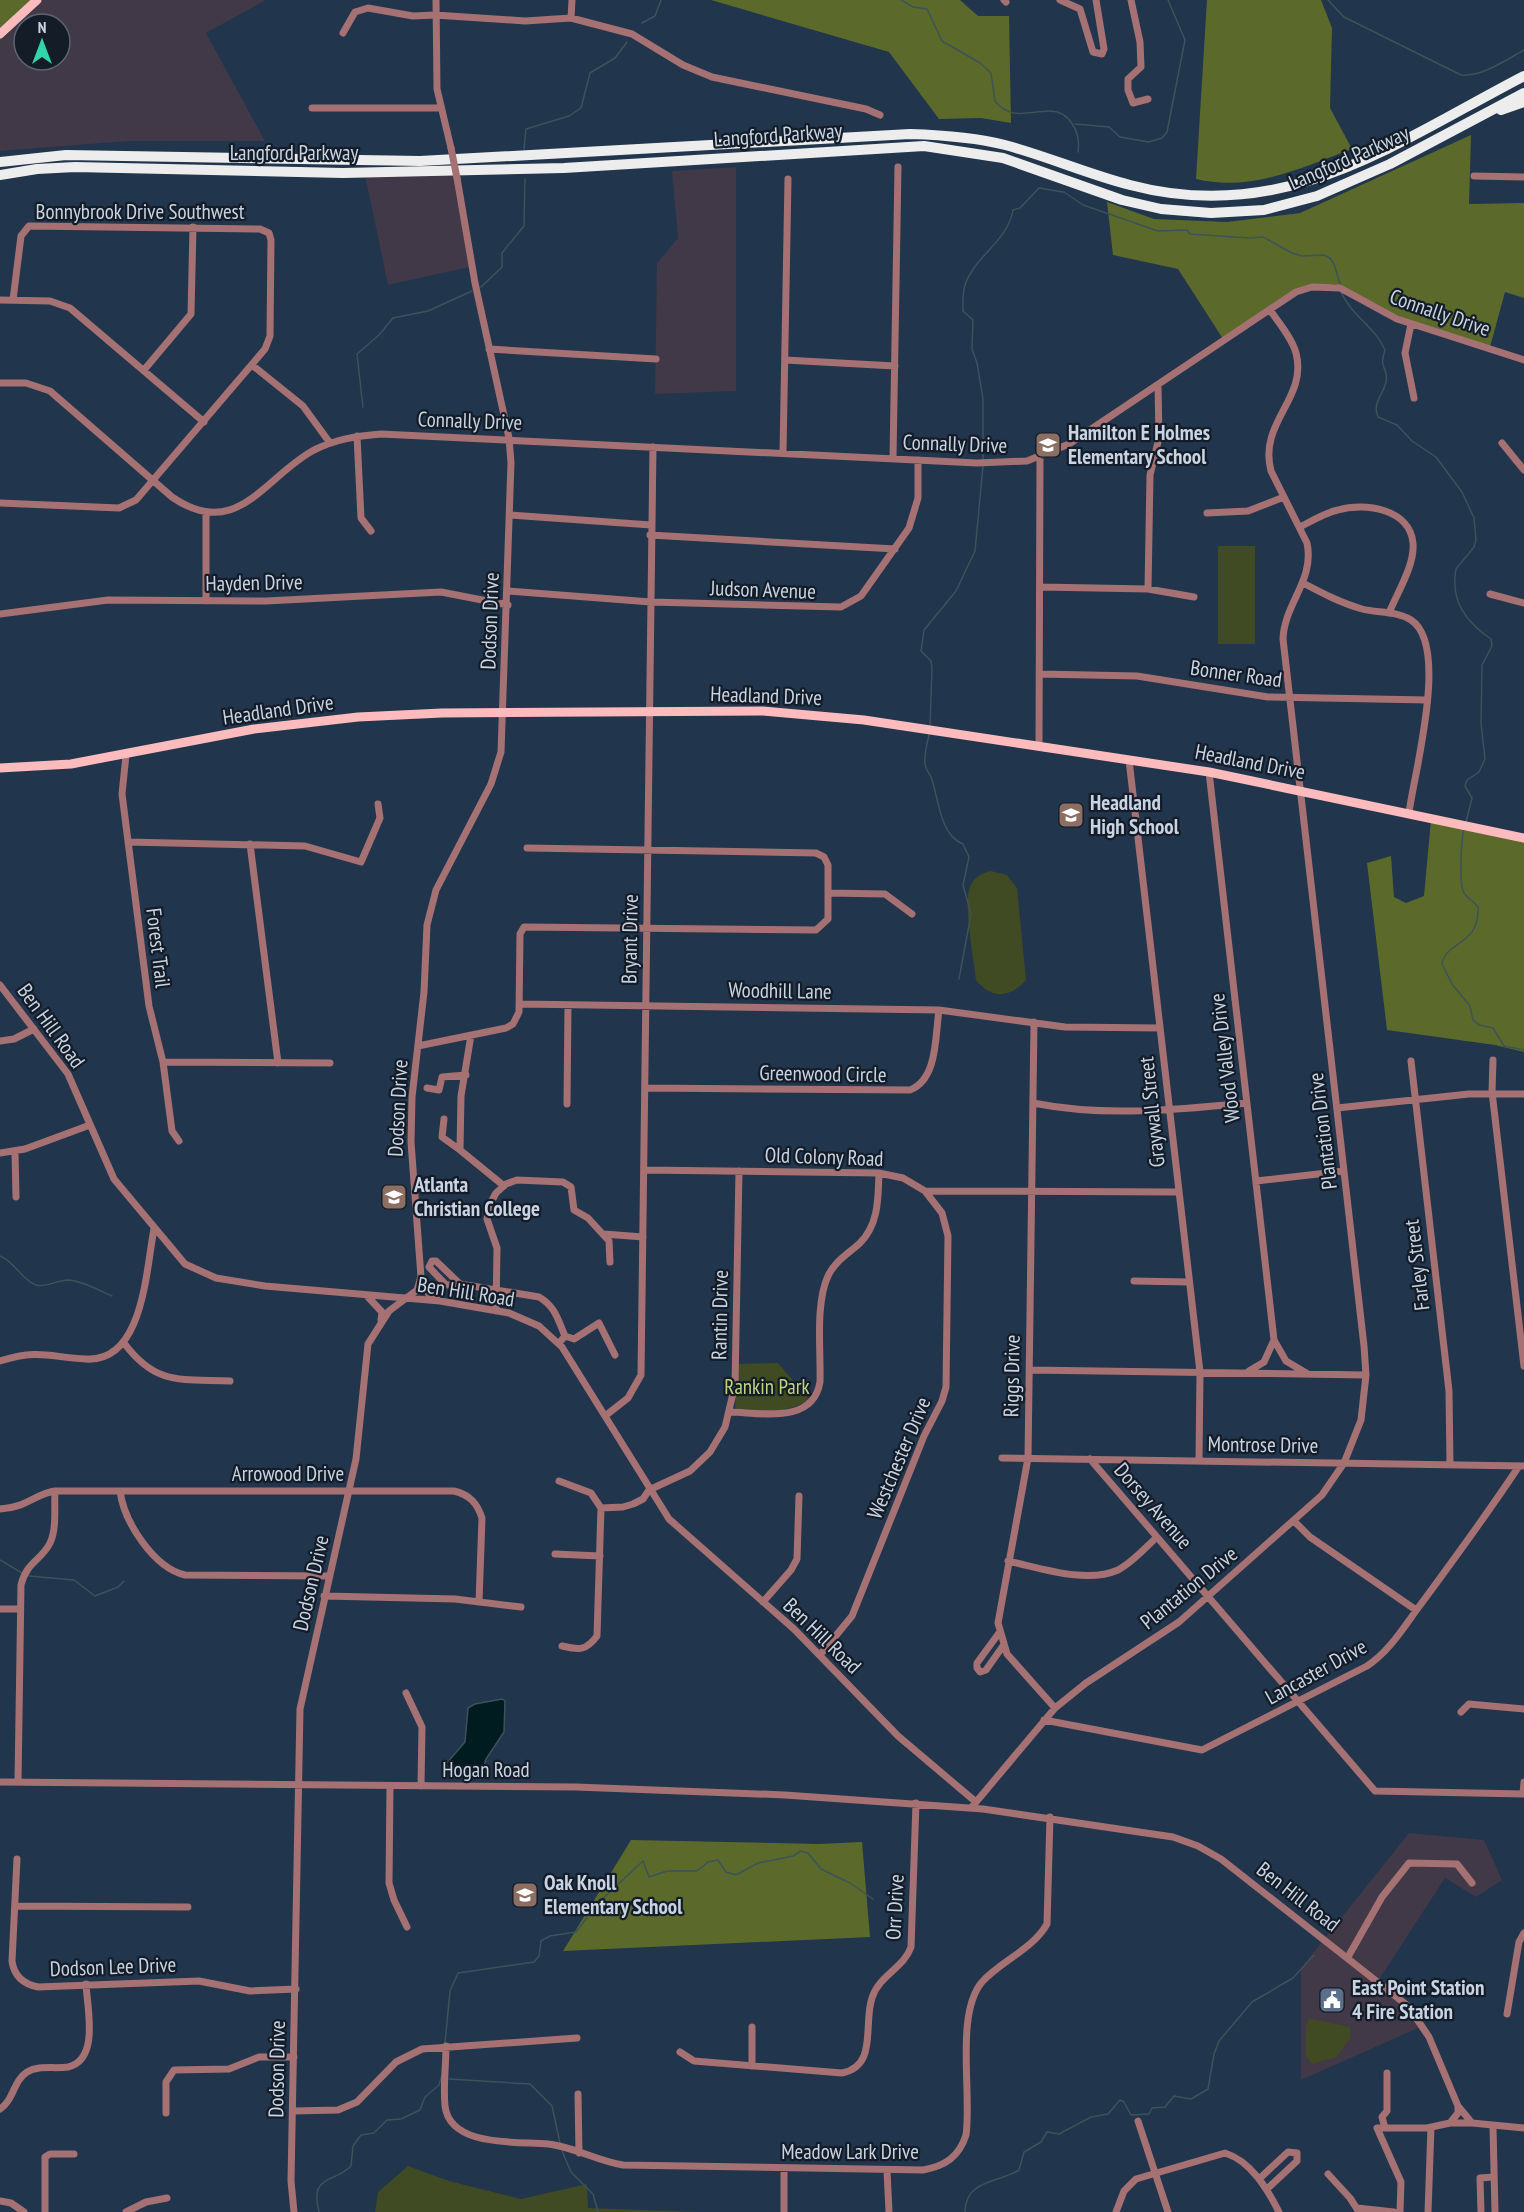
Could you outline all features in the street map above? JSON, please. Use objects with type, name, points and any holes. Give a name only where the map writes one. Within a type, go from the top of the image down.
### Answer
[{"type":"highway","points":[[1476,101],[1524,70]]},
{"type":"highway","name":"Langford Parkway","points":[[0,162],[66,155],[420,161],[910,134],[963,137],[1005,145],[1082,171],[1161,192],[1229,197],[1301,185],[1341,171],[1524,76]]},
{"type":"highway","name":"Langford Parkway","points":[[0,175],[57,167],[332,173],[564,168],[924,146],[1003,158],[1122,200],[1152,207],[1211,213],[1264,210],[1310,199],[1350,183],[1524,93]]},
{"type":"highway","points":[[1464,124],[1524,102]]},
{"type":"main road","points":[[0,34],[37,0]]},
{"type":"main road","name":"Headland Drive","points":[[0,768],[71,764],[254,729],[312,721],[395,714],[763,711],[820,714],[1209,772],[1524,838]]},
{"type":"street","name":"Dodson Drive","points":[[294,2212],[291,2181],[300,1709],[361,1433],[368,1344],[381,1320],[402,1300],[417,1290],[420,1280],[411,1142],[412,1097],[430,908],[496,774],[501,752],[508,605],[510,515],[508,438],[451,148],[440,108],[435,70],[436,0]]},
{"type":"street","points":[[571,18],[572,0]]},
{"type":"street","points":[[1060,0],[1080,9],[1093,52],[1102,54],[1104,49],[1096,0]]},
{"type":"street","points":[[1131,0],[1140,42],[1141,67],[1128,79],[1128,90],[1133,103],[1148,99]]},
{"type":"street","points":[[343,33],[349,17],[361,9],[413,16],[435,15],[525,21],[571,18],[632,34],[682,65],[712,77],[866,109],[880,115]]},
{"type":"street","points":[[312,108],[440,108]]},
{"type":"street","points":[[893,458],[898,167]]},
{"type":"street","points":[[1474,176],[1524,177]]},
{"type":"street","points":[[783,453],[788,179]]},
{"type":"street","name":"Bonnybrook Drive Southwest","points":[[0,503],[119,508],[136,500],[265,349],[270,336],[271,240],[269,233],[260,229],[29,226],[21,236],[13,300]]},
{"type":"street","points":[[144,370],[191,314],[193,227]]},
{"type":"street","name":"Connally Drive","points":[[206,512],[227,511],[246,504],[299,460],[330,443],[357,436],[381,434],[508,438],[918,460],[1006,463],[1040,457],[1069,444],[1303,289],[1333,286],[1347,290],[1378,310],[1411,324],[1524,360]]},
{"type":"street","points":[[0,300],[50,301],[70,308],[204,422]]},
{"type":"street","name":"Plantation Drive","points":[[974,1805],[1055,1708],[1086,1683],[1179,1622],[1295,1522],[1322,1495],[1344,1463],[1360,1420],[1366,1375],[1283,630],[1309,569],[1310,555],[1300,527],[1271,471],[1268,448],[1271,434],[1295,388],[1298,364],[1292,342],[1270,310]]},
{"type":"street","points":[[1411,324],[1405,352],[1414,398]]},
{"type":"street","points":[[489,349],[656,359]]},
{"type":"street","points":[[785,360],[895,366]]},
{"type":"street","points":[[252,365],[303,406],[330,443]]},
{"type":"street","points":[[0,383],[26,383],[50,392],[180,503],[206,512],[206,601]]},
{"type":"street","points":[[1148,589],[1150,475],[1159,438],[1158,385]]},
{"type":"street","points":[[357,436],[362,518],[371,531]]},
{"type":"street","points":[[1502,443],[1524,470]]},
{"type":"street","name":"Bryant Drive","points":[[604,1416],[628,1398],[641,1375],[650,535],[653,447]]},
{"type":"street","points":[[1040,457],[1040,746]]},
{"type":"street","name":"Judson Avenue","points":[[508,591],[651,602],[841,608],[861,596],[909,528],[915,512],[918,460]]},
{"type":"street","points":[[1207,513],[1248,511],[1284,497]]},
{"type":"street","points":[[1300,527],[1329,512],[1350,507],[1385,510],[1402,520],[1411,534],[1413,551],[1389,614]]},
{"type":"street","points":[[510,515],[651,525]]},
{"type":"street","points":[[650,535],[895,549]]},
{"type":"street","points":[[1303,583],[1350,605],[1411,620],[1420,628],[1427,643],[1425,730],[1409,813]]},
{"type":"street","points":[[1041,587],[1148,589],[1194,597]]},
{"type":"street","name":"Hayden Drive","points":[[0,614],[108,600],[266,601],[441,592],[508,605]]},
{"type":"street","points":[[1490,594],[1524,603]]},
{"type":"street","name":"Bonner Road","points":[[1040,674],[1137,676],[1246,695],[1290,698],[1427,700]]},
{"type":"street","name":"Forest Trail","points":[[126,755],[122,794],[149,1006],[163,1062],[172,1131],[179,1141]]},
{"type":"street","name":"Graywall Street","points":[[1129,759],[1200,1372],[1199,1460]]},
{"type":"street","name":"Wood Valley Drive","points":[[1209,772],[1274,1340],[1286,1361],[1308,1374]]},
{"type":"street","points":[[128,842],[305,846],[361,862],[380,818],[378,804]]},
{"type":"street","points":[[250,844],[278,1063]]},
{"type":"street","points":[[418,1046],[506,1028],[513,1024],[519,1012],[520,934],[524,927],[816,930],[828,919],[828,865],[824,857],[816,853],[527,848]]},
{"type":"street","points":[[829,893],[885,894],[912,914]]},
{"type":"street","name":"Ben Hill Road","points":[[0,985],[68,1074],[114,1179],[185,1264],[216,1278],[300,1291],[440,1301],[525,1318],[539,1326],[559,1343],[669,1519],[820,1655],[898,1736],[974,1805],[1173,1837],[1198,1846],[1221,1859],[1397,1995],[1418,2018],[1430,2037],[1458,2106],[1472,2123]]},
{"type":"street","name":"Woodhill Lane","points":[[519,1004],[939,1010],[1065,1027],[1160,1028]]},
{"type":"street","points":[[567,1104],[568,1005]]},
{"type":"street","name":"Greenwood Circle","points":[[645,1088],[910,1090],[922,1084],[929,1072],[939,1010]]},
{"type":"street","name":"Riggs Drive","points":[[1034,1022],[1028,1458],[998,1611],[999,1633],[1003,1646],[1013,1662],[1055,1708]]},
{"type":"street","points":[[0,1041],[14,1039],[34,1029]]},
{"type":"street","points":[[460,1150],[461,1096],[471,1035]]},
{"type":"street","points":[[1493,1060],[1492,1092],[1524,1366]]},
{"type":"street","name":"Farley Street","points":[[1411,1061],[1449,1391],[1450,1465]]},
{"type":"street","points":[[163,1062],[330,1064]]},
{"type":"street","points":[[427,1088],[439,1090],[442,1077],[466,1076]]},
{"type":"street","points":[[1336,1108],[1492,1092],[1524,1094]]},
{"type":"street","points":[[1033,1103],[1068,1109],[1169,1111],[1246,1103]]},
{"type":"street","points":[[444,1119],[442,1137],[504,1186]]},
{"type":"street","points":[[0,1153],[15,1152],[90,1125]]},
{"type":"street","points":[[15,1152],[16,1197]]},
{"type":"street","name":"Old Colony Road","points":[[644,1170],[879,1173],[903,1178],[925,1191],[1178,1192]]},
{"type":"street","points":[[1256,1181],[1344,1171]]},
{"type":"street","name":"Rantin Drive","points":[[601,1508],[623,1507],[643,1499],[649,1490],[676,1479],[698,1464],[719,1439],[730,1412],[735,1385],[739,1172]]},
{"type":"street","points":[[730,1412],[792,1413],[806,1407],[815,1397],[820,1382],[824,1286],[835,1264],[861,1242],[872,1226],[878,1206],[879,1173]]},
{"type":"street","points":[[496,1311],[497,1248],[487,1219],[489,1206],[496,1193],[504,1186],[518,1180],[563,1182],[571,1187],[574,1210],[588,1218],[609,1241],[610,1262]]},
{"type":"street","name":"Westchester Drive","points":[[820,1655],[852,1616],[946,1387],[948,1236],[942,1213],[925,1191]]},
{"type":"street","points":[[0,1361],[33,1352],[97,1359],[110,1354],[124,1343],[135,1324],[154,1228]]},
{"type":"street","points":[[604,1234],[643,1237]]},
{"type":"street","points":[[420,1280],[430,1296],[440,1301]]},
{"type":"street","points":[[1134,1281],[1189,1282]]},
{"type":"street","points":[[460,1284],[539,1297],[555,1311],[565,1336]]},
{"type":"street","points":[[367,1296],[382,1312],[381,1320]]},
{"type":"street","points":[[565,1336],[574,1338],[599,1323],[615,1354]]},
{"type":"street","points":[[559,1343],[565,1336]]},
{"type":"street","points":[[1225,1373],[1246,1371],[1259,1366],[1269,1355],[1274,1340]]},
{"type":"street","points":[[124,1343],[140,1364],[161,1376],[177,1379],[230,1381]]},
{"type":"street","points":[[1029,1370],[1366,1375]]},
{"type":"street","name":"Montrose Drive","points":[[1002,1458],[1522,1466]]},
{"type":"street","name":"Dorsey Avenue","points":[[1090,1458],[1375,1791],[1523,1794]]},
{"type":"street","name":"Lancaster Drive","points":[[1044,1720],[1202,1750],[1299,1701],[1376,1660],[1474,1533],[1522,1466]]},
{"type":"street","points":[[559,1480],[591,1492],[601,1508],[597,1636],[588,1647],[581,1649],[562,1646]]},
{"type":"street","points":[[18,1782],[21,1585],[24,1573],[46,1549],[52,1537],[55,1491]]},
{"type":"street","name":"Arrowood Drive","points":[[0,1509],[27,1505],[46,1493],[55,1491],[454,1491],[472,1499],[479,1508],[482,1518],[479,1602]]},
{"type":"street","points":[[120,1491],[128,1521],[160,1563],[173,1572],[185,1575],[328,1576]]},
{"type":"street","points":[[763,1602],[791,1570],[797,1559],[799,1496]]},
{"type":"street","points":[[1295,1522],[1310,1537],[1416,1610]]},
{"type":"street","points":[[1008,1562],[1070,1574],[1108,1573],[1124,1566],[1157,1537]]},
{"type":"street","points":[[555,1554],[600,1556]]},
{"type":"street","points":[[324,1596],[479,1602],[521,1607]]},
{"type":"street","points":[[0,1609],[20,1609]]},
{"type":"street","points":[[999,1633],[977,1663],[980,1672],[986,1671],[1003,1646]]},
{"type":"street","points":[[406,1693],[422,1727],[421,1786]]},
{"type":"street","points":[[1461,1712],[1469,1704],[1524,1709]]},
{"type":"street","name":"Hogan Road","points":[[0,1782],[689,1790],[974,1805]]},
{"type":"street","points":[[1523,1794],[1524,1782]]},
{"type":"street","points":[[390,1786],[389,1883],[394,1900],[407,1927]]},
{"type":"street","name":"Orr Drive","points":[[680,2052],[694,2061],[842,2073],[854,2069],[863,2060],[867,2049],[869,2009],[873,1993],[884,1976],[905,1959],[911,1947],[916,1803]]},
{"type":"street","name":"Meadow Lark Drive","points":[[446,2046],[445,2106],[461,2130],[482,2140],[550,2144],[600,2161],[623,2165],[887,2170],[937,2168],[952,2158],[963,2144],[967,2127],[970,2005],[984,1980],[1039,1935],[1047,1924],[1050,1817]]},
{"type":"street","name":"Dodson Lee Drive","points":[[17,1859],[12,1961],[17,1976],[25,1983],[38,1987],[199,1981],[250,1991],[296,1989]]},
{"type":"street","points":[[1348,1957],[1382,1897],[1409,1863],[1457,1863],[1472,1883]]},
{"type":"street","points":[[16,1906],[188,1907]]},
{"type":"street","points":[[1507,2014],[1519,1942],[1524,1933]]},
{"type":"street","points":[[0,2109],[9,2101],[18,2081],[27,2072],[38,2068],[68,2067],[81,2059],[88,2043],[86,1984]]},
{"type":"street","points":[[752,2027],[752,2066]]},
{"type":"street","points":[[293,2110],[323,2111],[345,2108],[368,2094],[389,2068],[403,2057],[422,2049],[577,2038]]},
{"type":"street","points":[[166,2113],[166,2082],[174,2070],[229,2069],[259,2057],[294,2057]]},
{"type":"street","points":[[1385,2128],[1382,2117],[1387,2111],[1387,2073]]},
{"type":"street","points":[[578,2094],[579,2153]]},
{"type":"street","points":[[1450,2123],[1458,2113],[1458,2106]]},
{"type":"street","points":[[1138,2121],[1168,2212]]},
{"type":"street","points":[[1400,2212],[1401,2182],[1377,2128],[1431,2127],[1450,2123],[1524,2128]]},
{"type":"street","points":[[1428,2212],[1431,2127]]},
{"type":"street","points":[[1493,2127],[1495,2212]]},
{"type":"street","points":[[1259,2179],[1288,2152],[1297,2153],[1297,2161],[1267,2189]]},
{"type":"street","points":[[1116,2212],[1128,2185],[1136,2179],[1225,2153],[1232,2155],[1259,2179],[1279,2212]]},
{"type":"street","points":[[45,2212],[45,2157],[50,2154],[74,2154]]},
{"type":"street","points":[[784,2169],[784,2212]]},
{"type":"street","points":[[887,2170],[889,2212]]},
{"type":"street","points":[[1328,2174],[1358,2210],[1394,2212]]},
{"type":"street","points":[[1481,2212],[1480,2178],[1494,2177]]},
{"type":"street","points":[[126,2212],[146,2202],[167,2198]]},
{"type":"street","points":[[0,2201],[11,2203],[24,2212]]},
{"type":"shaded area","points":[[36,0],[266,0],[206,33],[265,141],[128,141],[0,151],[0,40],[12,29],[12,72],[72,72],[72,12],[30,12],[38,4]]},
{"type":"shaded area","points":[[736,167],[736,391],[655,394],[657,263],[678,238],[672,171]]},
{"type":"shaded area","points":[[365,175],[459,175],[474,266],[388,285]]},
{"type":"shaded area","points":[[502,1699],[505,1701],[504,1732],[486,1759],[480,1779],[450,1770],[446,1764],[465,1742],[468,1708],[475,1704]]},
{"type":"shaded area","points":[[1409,1833],[1484,1840],[1502,1880],[1476,1897],[1445,1878],[1380,1978],[1403,1997],[1425,2025],[1301,2080],[1301,1968]]},
{"type":"green space","points":[[0,0],[36,0],[39,3],[30,12],[12,12],[12,29],[0,40]]},
{"type":"green space","points":[[711,0],[960,0],[978,16],[1009,16],[1011,123],[981,118],[939,119],[889,52]]},
{"type":"green space","points":[[1207,0],[1321,0],[1332,28],[1330,108],[1352,149],[1295,170],[1256,180],[1216,182],[1196,179]]},
{"type":"green space","points":[[1471,135],[1469,204],[1524,203],[1524,298],[1505,292],[1490,347],[1408,321],[1335,284],[1303,287],[1225,342],[1178,269],[1113,255],[1107,202],[1154,219],[1227,222],[1300,213]]},
{"type":"green space","points":[[1218,546],[1255,546],[1255,644],[1218,644]]},
{"type":"green space","points":[[1431,820],[1524,840],[1524,1052],[1495,1045],[1387,1030],[1367,863],[1391,856],[1394,897],[1406,903],[1424,896]]},
{"type":"green space","points":[[991,871],[1007,875],[1017,888],[1026,980],[1014,990],[1001,994],[988,991],[976,980],[968,918],[970,887],[979,876]]},
{"type":"green space","name":"Rankin Park","points":[[778,1363],[809,1399],[794,1407],[774,1411],[735,1408],[738,1364]]},
{"type":"green space","points":[[631,1840],[819,1844],[862,1842],[870,1937],[563,1951]]},
{"type":"green space","points":[[1309,2018],[1350,2027],[1350,2038],[1337,2057],[1312,2064],[1306,2056],[1306,2026]]},
{"type":"green space","points":[[408,2166],[449,2181],[521,2199],[587,2184],[588,2208],[698,2212],[375,2212],[378,2192]]},
{"type":"waterway","points":[[642,23],[655,16],[661,0]]},
{"type":"waterway","points":[[901,0],[913,7],[927,9],[942,41],[980,63],[991,73],[995,101],[1001,107],[1013,113],[1056,112],[1068,119],[1076,130],[1078,152]]},
{"type":"waterway","points":[[1075,124],[1109,127],[1120,137],[1149,142],[1162,138],[1167,132],[1185,40],[1168,0]]},
{"type":"waterway","points":[[1328,0],[1344,17],[1461,75],[1485,71],[1524,50]]},
{"type":"waterway","points":[[524,149],[526,129],[569,116],[581,108],[590,73],[615,58],[627,42]]},
{"type":"waterway","points":[[481,287],[502,267],[502,253],[524,226],[525,179]]},
{"type":"waterway","points":[[983,461],[983,399],[977,363],[972,349],[973,320],[963,311],[965,285],[971,272],[1005,230],[1013,210],[1020,208],[1039,188],[1063,192]]},
{"type":"waterway","points":[[1064,192],[1083,205],[1158,231],[1187,230],[1190,234],[1263,237],[1302,256],[1324,255],[1334,264],[1340,284]]},
{"type":"waterway","points":[[363,407],[357,354],[379,335],[393,318],[428,311],[472,291]]},
{"type":"waterway","points":[[1341,292],[1351,308],[1376,335],[1385,350],[1383,365],[1387,377],[1376,407],[1378,417],[1397,425],[1412,441],[1436,457],[1462,492],[1474,518],[1476,540],[1474,547],[1456,569],[1455,591],[1467,618],[1491,639],[1492,646],[1482,665],[1481,723],[1485,759],[1479,772],[1467,780],[1465,786],[1472,798],[1466,822]]},
{"type":"waterway","points":[[930,727],[932,668],[931,661],[921,651],[924,630],[956,591],[975,551],[983,466]]},
{"type":"waterway","points":[[929,735],[925,765],[945,825],[955,840],[963,844],[969,857],[963,885],[971,914],[959,979]]},
{"type":"waterway","points":[[1464,830],[1461,862],[1462,888],[1478,907],[1477,920],[1469,936],[1450,950],[1442,964],[1452,984],[1470,1006],[1473,1020],[1479,1025],[1493,1028],[1504,1046],[1524,1050]]},
{"type":"waterway","points":[[0,1256],[36,1285],[68,1280],[90,1286],[112,1296]]},
{"type":"waterway","points":[[0,1560],[22,1573]]},
{"type":"waterway","points":[[29,1576],[74,1580],[95,1596],[118,1587],[124,1581]]},
{"type":"waterway","points":[[445,2043],[450,1991],[458,1973],[534,1962],[539,1956],[541,1941],[550,1936],[576,1932],[598,1903],[643,1861],[649,1877],[667,1871],[697,1871],[708,1862],[718,1860],[726,1872],[736,1875],[758,1863],[793,1856],[801,1851],[808,1853],[821,1869],[850,1883],[873,1899]]},
{"type":"waterway","points":[[965,2212],[970,2194],[984,2184],[1019,2170],[1024,2152],[1041,2142],[1047,2132],[1059,2134],[1091,2117],[1108,2114],[1120,2100],[1124,2102],[1131,2115],[1149,2114],[1152,2108],[1165,2107],[1174,2096],[1191,2099],[1208,2089],[1214,2054],[1219,2041],[1252,2002],[1293,1978],[1314,1955]]},
{"type":"waterway","points":[[319,2212],[317,2200],[321,2185],[351,2166],[353,2146],[361,2135],[374,2133],[387,2120],[401,2119],[420,2110],[425,2097],[439,2085],[442,2075]]},
{"type":"waterway","points":[[449,2079],[530,2084],[552,2106],[560,2143]]},
{"type":"waterway","points":[[562,2151],[571,2172],[593,2194],[598,2212]]},
{"type":"place","name":"Hamilton E Holmes Elementary School","points":[[1048,445]]},
{"type":"place","name":"Headland High School","points":[[1071,815]]},
{"type":"place","name":"Atlanta Christian College","points":[[394,1197]]},
{"type":"place","name":"Oak Knoll Elementary School","points":[[525,1895]]},
{"type":"place","name":"East Point Station 4 Fire Station","points":[[1332,2000]]}]
